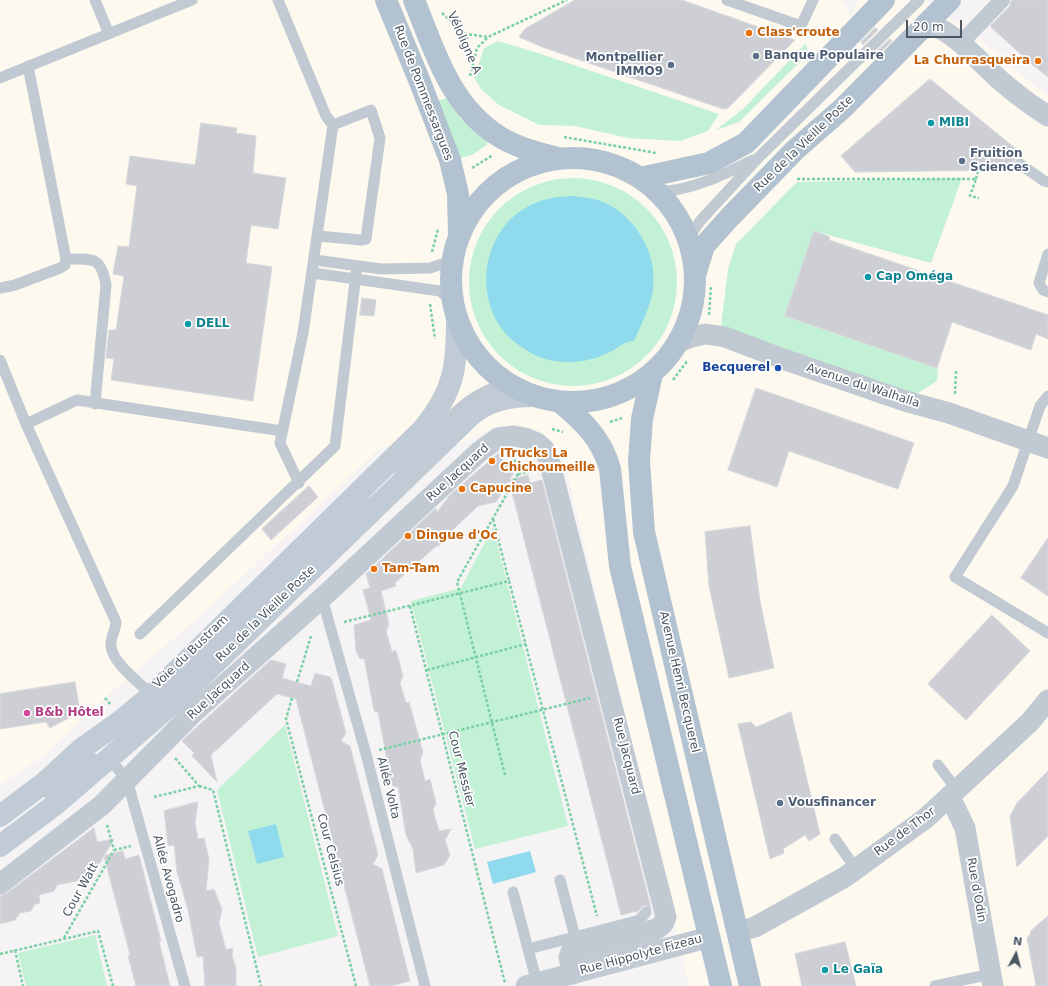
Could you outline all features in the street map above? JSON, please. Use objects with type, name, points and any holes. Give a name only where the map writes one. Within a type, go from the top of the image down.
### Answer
[{"type":"main road","name":"Rue de Pommessargues","points":[[386,0],[438,127],[454,178],[458,194],[459,236]]},
{"type":"main road","name":"Rue de Pommessargues","points":[[414,0],[444,75],[461,102],[488,128],[509,141],[530,150],[561,159]]},
{"type":"main road","points":[[640,178],[709,162],[746,143],[884,0]]},
{"type":"main road","name":"Rue de la Vieille Poste","points":[[696,273],[704,246],[729,218],[795,150],[843,108],[950,0]]},
{"type":"main road","points":[[561,159],[589,159],[616,165],[640,178],[658,192],[673,209],[688,238],[692,251],[696,273],[696,291],[684,351],[667,359],[661,378],[609,397],[585,402],[560,402],[534,396],[507,383],[485,365],[472,350],[464,336],[454,310],[450,279],[453,257],[459,236],[475,206],[499,183],[528,166],[561,159]]},
{"type":"main road","name":"Rue de la Vieille Poste","points":[[0,846],[56,804],[109,758],[159,702],[376,473],[423,429],[434,416],[446,396],[457,356],[454,310]]},
{"type":"main road","name":"Avenue Henri Becquerel","points":[[661,378],[643,411],[639,462],[644,532],[750,986]]},
{"type":"main road","name":"Rue de la Vieille Poste","points":[[0,816],[44,783],[80,750],[122,720],[159,702],[378,504],[481,407],[511,396],[534,396]]},
{"type":"main road","points":[[560,402],[590,429],[606,456],[610,469],[620,566],[721,986]]},
{"type":"street","points":[[961,43],[1002,0]]},
{"type":"street","points":[[927,24],[934,25],[961,43],[1001,81],[1048,116]]},
{"type":"street","name":"Avenue du Walhalla","points":[[684,351],[691,337],[706,334],[725,337],[783,359],[905,401],[949,413],[1048,448]]},
{"type":"street","name":"Rue Jacquard","points":[[0,884],[102,805],[194,713],[322,598],[479,452],[498,438],[514,436],[525,438],[544,449],[550,460],[666,917],[663,924],[657,929],[571,952],[569,957],[573,974]]},
{"type":"street","name":"Rue de Thor","points":[[738,932],[755,927],[845,877],[926,818],[1030,722],[1048,700]]},
{"type":"street","name":"Rue d'Odin","points":[[953,793],[965,828],[992,980]]},
{"type":"street","name":"Rue Hippolyte Fizeau","points":[[531,985],[710,937]]},
{"type":"lane","points":[[95,0],[109,34]]},
{"type":"lane","points":[[0,78],[192,0]]},
{"type":"lane","points":[[278,0],[326,116],[333,125],[313,273],[303,333],[282,431],[281,446],[298,483]]},
{"type":"lane","points":[[727,0],[801,26],[813,0]]},
{"type":"lane","points":[[688,238],[701,220],[759,157],[919,0]]},
{"type":"lane","points":[[0,288],[15,285],[60,268],[65,265],[66,259],[28,66]]},
{"type":"lane","points":[[318,236],[361,240],[366,239],[380,138],[371,110],[333,125]]},
{"type":"lane","points":[[658,192],[672,191],[703,183],[759,157]]},
{"type":"lane","points":[[1020,164],[1044,181],[1048,182]]},
{"type":"lane","points":[[1048,254],[1039,283],[1043,290],[1048,292]]},
{"type":"lane","points":[[315,260],[381,269],[430,268],[445,263],[453,257]]},
{"type":"lane","points":[[66,259],[84,259],[97,262],[103,269],[106,285],[95,404]]},
{"type":"lane","points":[[140,634],[230,546],[298,483],[334,446],[357,266]]},
{"type":"lane","points":[[313,273],[440,291],[454,310]]},
{"type":"lane","points":[[0,360],[26,424],[116,622],[111,644],[112,651],[134,681],[159,702]]},
{"type":"lane","points":[[378,504],[408,460],[459,407],[488,389],[507,383]]},
{"type":"lane","points":[[1048,396],[1040,406],[1027,441],[1014,486],[956,577],[1048,633]]},
{"type":"lane","points":[[26,424],[77,400],[95,404],[282,431]]},
{"type":"lane","name":"Allée Volta","points":[[322,598],[366,754],[425,986]]},
{"type":"lane","name":"Voie du Bustram","points":[[0,828],[90,761],[159,702]]},
{"type":"lane","points":[[109,758],[127,780]]},
{"type":"lane","points":[[938,765],[953,793]]},
{"type":"lane","name":"Allée Avogadro","points":[[127,780],[184,986]]},
{"type":"lane","points":[[835,839],[856,869]]},
{"type":"lane","points":[[560,880],[575,937]]},
{"type":"lane","points":[[513,892],[528,949],[531,985]]},
{"type":"lane","points":[[528,949],[640,920],[646,912]]},
{"type":"lane","points":[[935,986],[992,980]]},
{"type":"path","points":[[488,37],[567,0]]},
{"type":"path","name":"Véloligne A","points":[[443,18],[440,12],[466,34],[488,37]]},
{"type":"path","name":"Véloligne A","points":[[466,72],[469,79],[477,48],[488,37]]},
{"type":"path","points":[[559,137],[631,147],[655,153],[662,152]]},
{"type":"path","points":[[454,178],[482,163],[509,141]]},
{"type":"path","points":[[978,170],[970,196],[978,198]]},
{"type":"path","points":[[790,179],[976,179]]},
{"type":"path","points":[[661,378],[684,351]]},
{"type":"path","points":[[590,429],[643,411]]},
{"type":"path","points":[[505,775],[457,582],[518,474]]},
{"type":"path","points":[[493,519],[600,930]]},
{"type":"path","points":[[330,626],[509,580]]},
{"type":"path","name":"Cour Messier","points":[[410,606],[506,986]]},
{"type":"path","points":[[297,682],[311,636]]},
{"type":"path","points":[[426,670],[526,644]]},
{"type":"path","points":[[366,754],[610,693]]},
{"type":"path","name":"Cour Celsius","points":[[292,698],[286,719],[356,986]]},
{"type":"path","points":[[172,756],[199,786]]},
{"type":"path","points":[[154,797],[199,786],[212,790],[261,986]]},
{"type":"path","name":"Cour Watt","points":[[64,939],[114,850]]},
{"type":"path","name":"Cour Watt","points":[[0,954],[98,931],[112,986]]},
{"type":"path","points":[[15,950],[23,986]]},
{"type":"shaded area","points":[[0,0],[840,0],[852,18],[857,0],[924,0],[975,36],[1048,97],[1048,986],[689,986],[562,451],[501,425],[440,452],[382,446],[211,606],[105,698],[45,755],[0,785]]},
{"type":"green space","points":[[498,41],[719,114],[708,131],[680,141],[628,138],[575,126],[539,125],[499,105],[482,90],[474,78],[484,48]]},
{"type":"green space","points":[[806,43],[808,54],[739,122],[716,130],[744,108]]},
{"type":"green space","points":[[446,98],[461,119],[488,140],[487,145],[472,155],[459,158],[438,101]]},
{"type":"green space","points":[[563,178],[583,178],[613,185],[631,195],[647,208],[660,224],[670,242],[677,272],[677,292],[670,322],[660,340],[647,356],[631,369],[613,379],[583,386],[563,386],[533,379],[507,363],[492,348],[476,322],[469,292],[469,272],[476,242],[492,216],[507,201],[533,185]]},
{"type":"green space","points":[[962,178],[931,263],[814,231],[785,316],[936,368],[938,365],[937,381],[905,401],[721,326],[728,269],[736,244],[797,182]]},
{"type":"green space","points":[[493,527],[568,826],[475,849],[411,601],[461,588]]},
{"type":"green space","points":[[285,725],[338,936],[258,957],[217,790]]},
{"type":"green space","points":[[95,935],[107,986],[26,986],[18,953]]},
{"type":"water","points":[[571,196],[601,201],[613,207],[624,216],[642,237],[648,249],[654,276],[650,303],[634,341],[624,344],[596,358],[583,361],[561,362],[544,359],[534,355],[516,343],[502,329],[492,311],[487,292],[487,272],[490,253],[498,235],[511,219],[527,207],[543,200]]},
{"type":"water","points":[[276,824],[284,857],[257,864],[248,831]]},
{"type":"water","points":[[530,851],[536,872],[493,884],[487,862]]},
{"type":"building","points":[[575,0],[682,0],[795,40],[728,108],[723,109],[542,47],[519,37],[525,29]]},
{"type":"building","points":[[1012,0],[1048,0],[1048,77],[990,26],[1009,7]]},
{"type":"building","points":[[875,28],[878,30],[863,45],[861,42]]},
{"type":"building","points":[[890,39],[892,41],[873,60],[871,57]]},
{"type":"building","name":"MIBI","points":[[930,79],[1021,153],[1007,170],[855,172],[841,156]]},
{"type":"building","points":[[201,123],[237,128],[236,133],[256,136],[253,173],[286,178],[278,229],[251,225],[246,263],[272,267],[253,401],[111,380],[114,359],[106,358],[109,330],[116,330],[124,276],[113,274],[118,246],[129,247],[137,186],[126,184],[130,156],[195,165]]},
{"type":"building","name":"Cap Oméga","points":[[814,231],[830,237],[829,240],[1048,315],[1048,339],[1036,334],[1031,350],[952,322],[937,368],[785,316]]},
{"type":"building","points":[[362,298],[376,300],[374,316],[360,315]]},
{"type":"building","points":[[756,388],[914,443],[898,489],[789,451],[777,487],[728,470]]},
{"type":"building","points":[[500,452],[504,464],[510,463],[514,473],[509,480],[528,475],[530,483],[542,480],[651,908],[644,905],[636,913],[636,911],[621,915],[509,481],[496,502],[478,506],[440,542],[440,545],[435,547],[395,583],[396,586],[381,591],[389,624],[386,631],[392,652],[396,650],[403,676],[400,683],[406,703],[409,702],[423,752],[420,760],[425,781],[430,779],[436,803],[433,810],[439,831],[451,829],[445,840],[450,855],[444,865],[416,873],[413,849],[406,835],[398,787],[394,788],[391,781],[378,712],[374,711],[364,658],[360,659],[356,651],[354,625],[371,620],[363,590],[370,588],[366,574],[436,508],[437,512],[450,495]]},
{"type":"building","points":[[309,486],[318,497],[271,540],[262,529]]},
{"type":"building","points":[[750,526],[760,601],[774,668],[729,678],[709,586],[705,532]]},
{"type":"building","points":[[1048,538],[1048,596],[1021,578]]},
{"type":"building","points":[[992,615],[1030,651],[966,720],[928,684]]},
{"type":"building","points":[[271,660],[286,664],[282,678],[311,686],[315,673],[330,677],[332,680],[346,733],[341,741],[350,746],[378,855],[373,864],[382,869],[410,981],[390,986],[370,986],[296,699],[277,694],[211,755],[217,782],[192,756],[194,753],[182,741]]},
{"type":"building","points":[[75,682],[80,712],[50,728],[46,722],[0,729],[0,694]]},
{"type":"building","points":[[791,712],[820,834],[809,841],[805,835],[783,849],[784,853],[770,859],[738,724],[751,722],[756,727]]},
{"type":"building","points":[[1048,771],[1048,836],[1017,867],[1010,816],[1017,803]]},
{"type":"building","points":[[198,802],[195,823],[198,839],[204,838],[209,859],[206,891],[214,889],[222,909],[219,923],[226,950],[233,948],[232,956],[236,968],[236,986],[205,986],[203,956],[197,957],[188,910],[177,872],[174,845],[168,846],[164,811]]},
{"type":"building","points":[[94,828],[97,842],[114,839],[91,878],[57,885],[54,891],[39,895],[40,903],[35,904],[31,911],[20,913],[15,920],[0,924],[0,896],[7,893]]},
{"type":"building","points":[[123,851],[125,859],[139,855],[161,941],[159,941],[170,986],[136,986],[128,956],[130,955],[104,856]]},
{"type":"building","points":[[1048,916],[1048,986],[1036,986],[1027,938],[1031,933],[1030,932]]},
{"type":"building","name":"Le Gaïa","points":[[845,942],[856,986],[802,986],[795,954]]},
{"type":"place","name":"Class'croute","points":[[749,33]]},
{"type":"place","name":"Banque Populaire","points":[[756,56]]},
{"type":"place","name":"La Churrasqueira","points":[[1038,61]]},
{"type":"place","name":"Montpellier IMMO9","points":[[671,65]]},
{"type":"place","name":"MIBI","points":[[931,123]]},
{"type":"place","name":"Fruition Sciences","points":[[962,161]]},
{"type":"place","name":"Cap Oméga","points":[[868,277]]},
{"type":"place","name":"DELL","points":[[188,324]]},
{"type":"place","name":"Becquerel","points":[[778,368]]},
{"type":"place","name":"ITrucks La Chichoumeille","points":[[492,461]]},
{"type":"place","name":"Capucine","points":[[462,489]]},
{"type":"place","name":"Dingue d'Oc","points":[[408,536]]},
{"type":"place","name":"Tam-Tam","points":[[374,569]]},
{"type":"place","name":"B&b Hôtel","points":[[27,713]]},
{"type":"place","name":"Vousfinancer","points":[[780,803]]},
{"type":"place","name":"Le Gaïa","points":[[825,970]]}]
